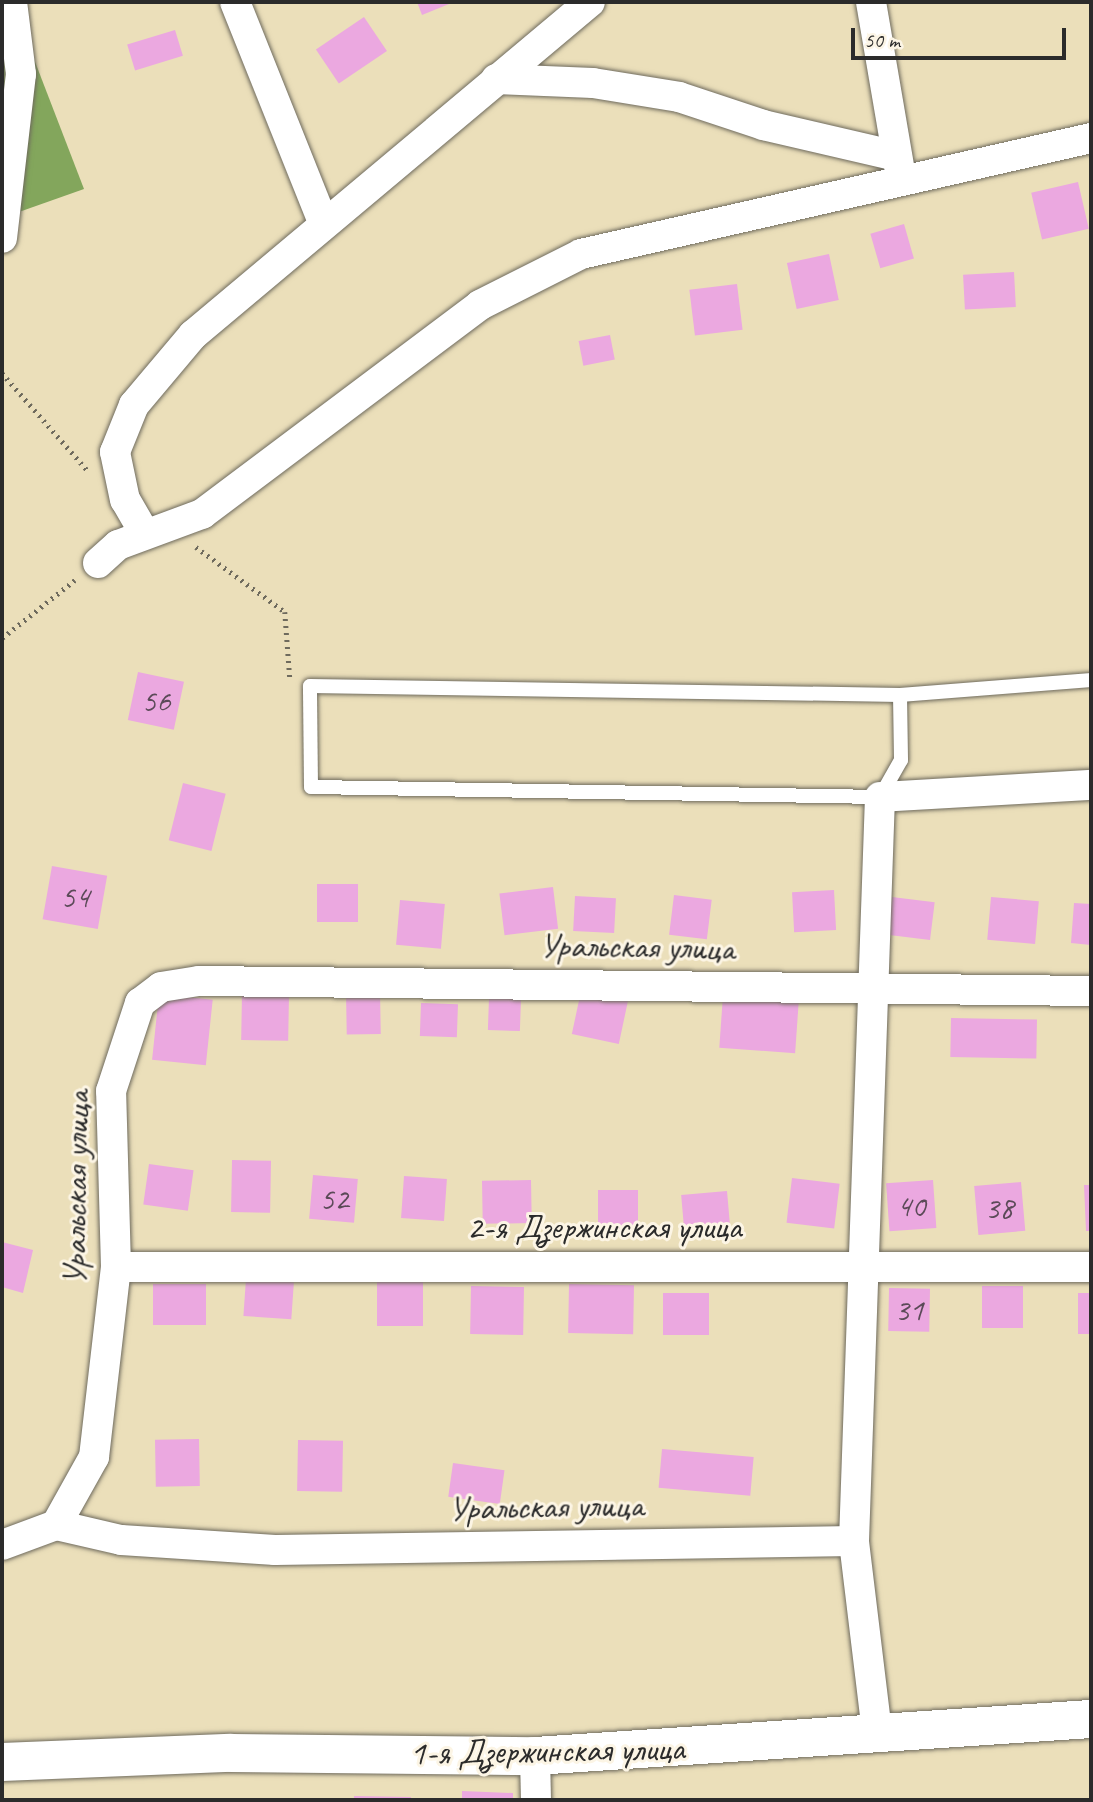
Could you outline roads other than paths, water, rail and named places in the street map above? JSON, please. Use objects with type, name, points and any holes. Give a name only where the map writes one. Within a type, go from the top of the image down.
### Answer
[{"type":"street","points":[[2,239],[21,74],[12,2]]},
{"type":"street","points":[[235,2],[323,222]]},
{"type":"street","points":[[157,531],[125,500],[115,452],[134,405],[193,335],[323,222],[590,2]]},
{"type":"street","points":[[871,2],[899,167]]},
{"type":"street","points":[[496,79],[679,97],[899,167]]},
{"type":"street","points":[[98,563],[157,531],[202,514],[279,460],[480,305],[581,254],[899,167],[1091,138]]},
{"type":"street","points":[[877,1732],[854,1541],[859,1265],[880,797],[1091,785]]},
{"type":"street","name":"Уральская улица","points":[[854,1541],[275,1550],[121,1540],[56,1525],[94,1457],[116,1267],[111,1091],[140,1003],[161,987],[213,981],[1091,991]]},
{"type":"street","name":"2-я Дзержинская улица","points":[[116,1267],[1091,1267]]},
{"type":"street","points":[[2,1545],[56,1525]]},
{"type":"street","name":"1-я Дзержинская улица","points":[[2,1762],[231,1753],[535,1756],[1091,1719]]},
{"type":"street","points":[[535,1756],[536,1800]]},
{"type":"lane","points":[[900,695],[901,760],[880,797],[310,787],[310,686],[900,695],[1091,680]]}]
